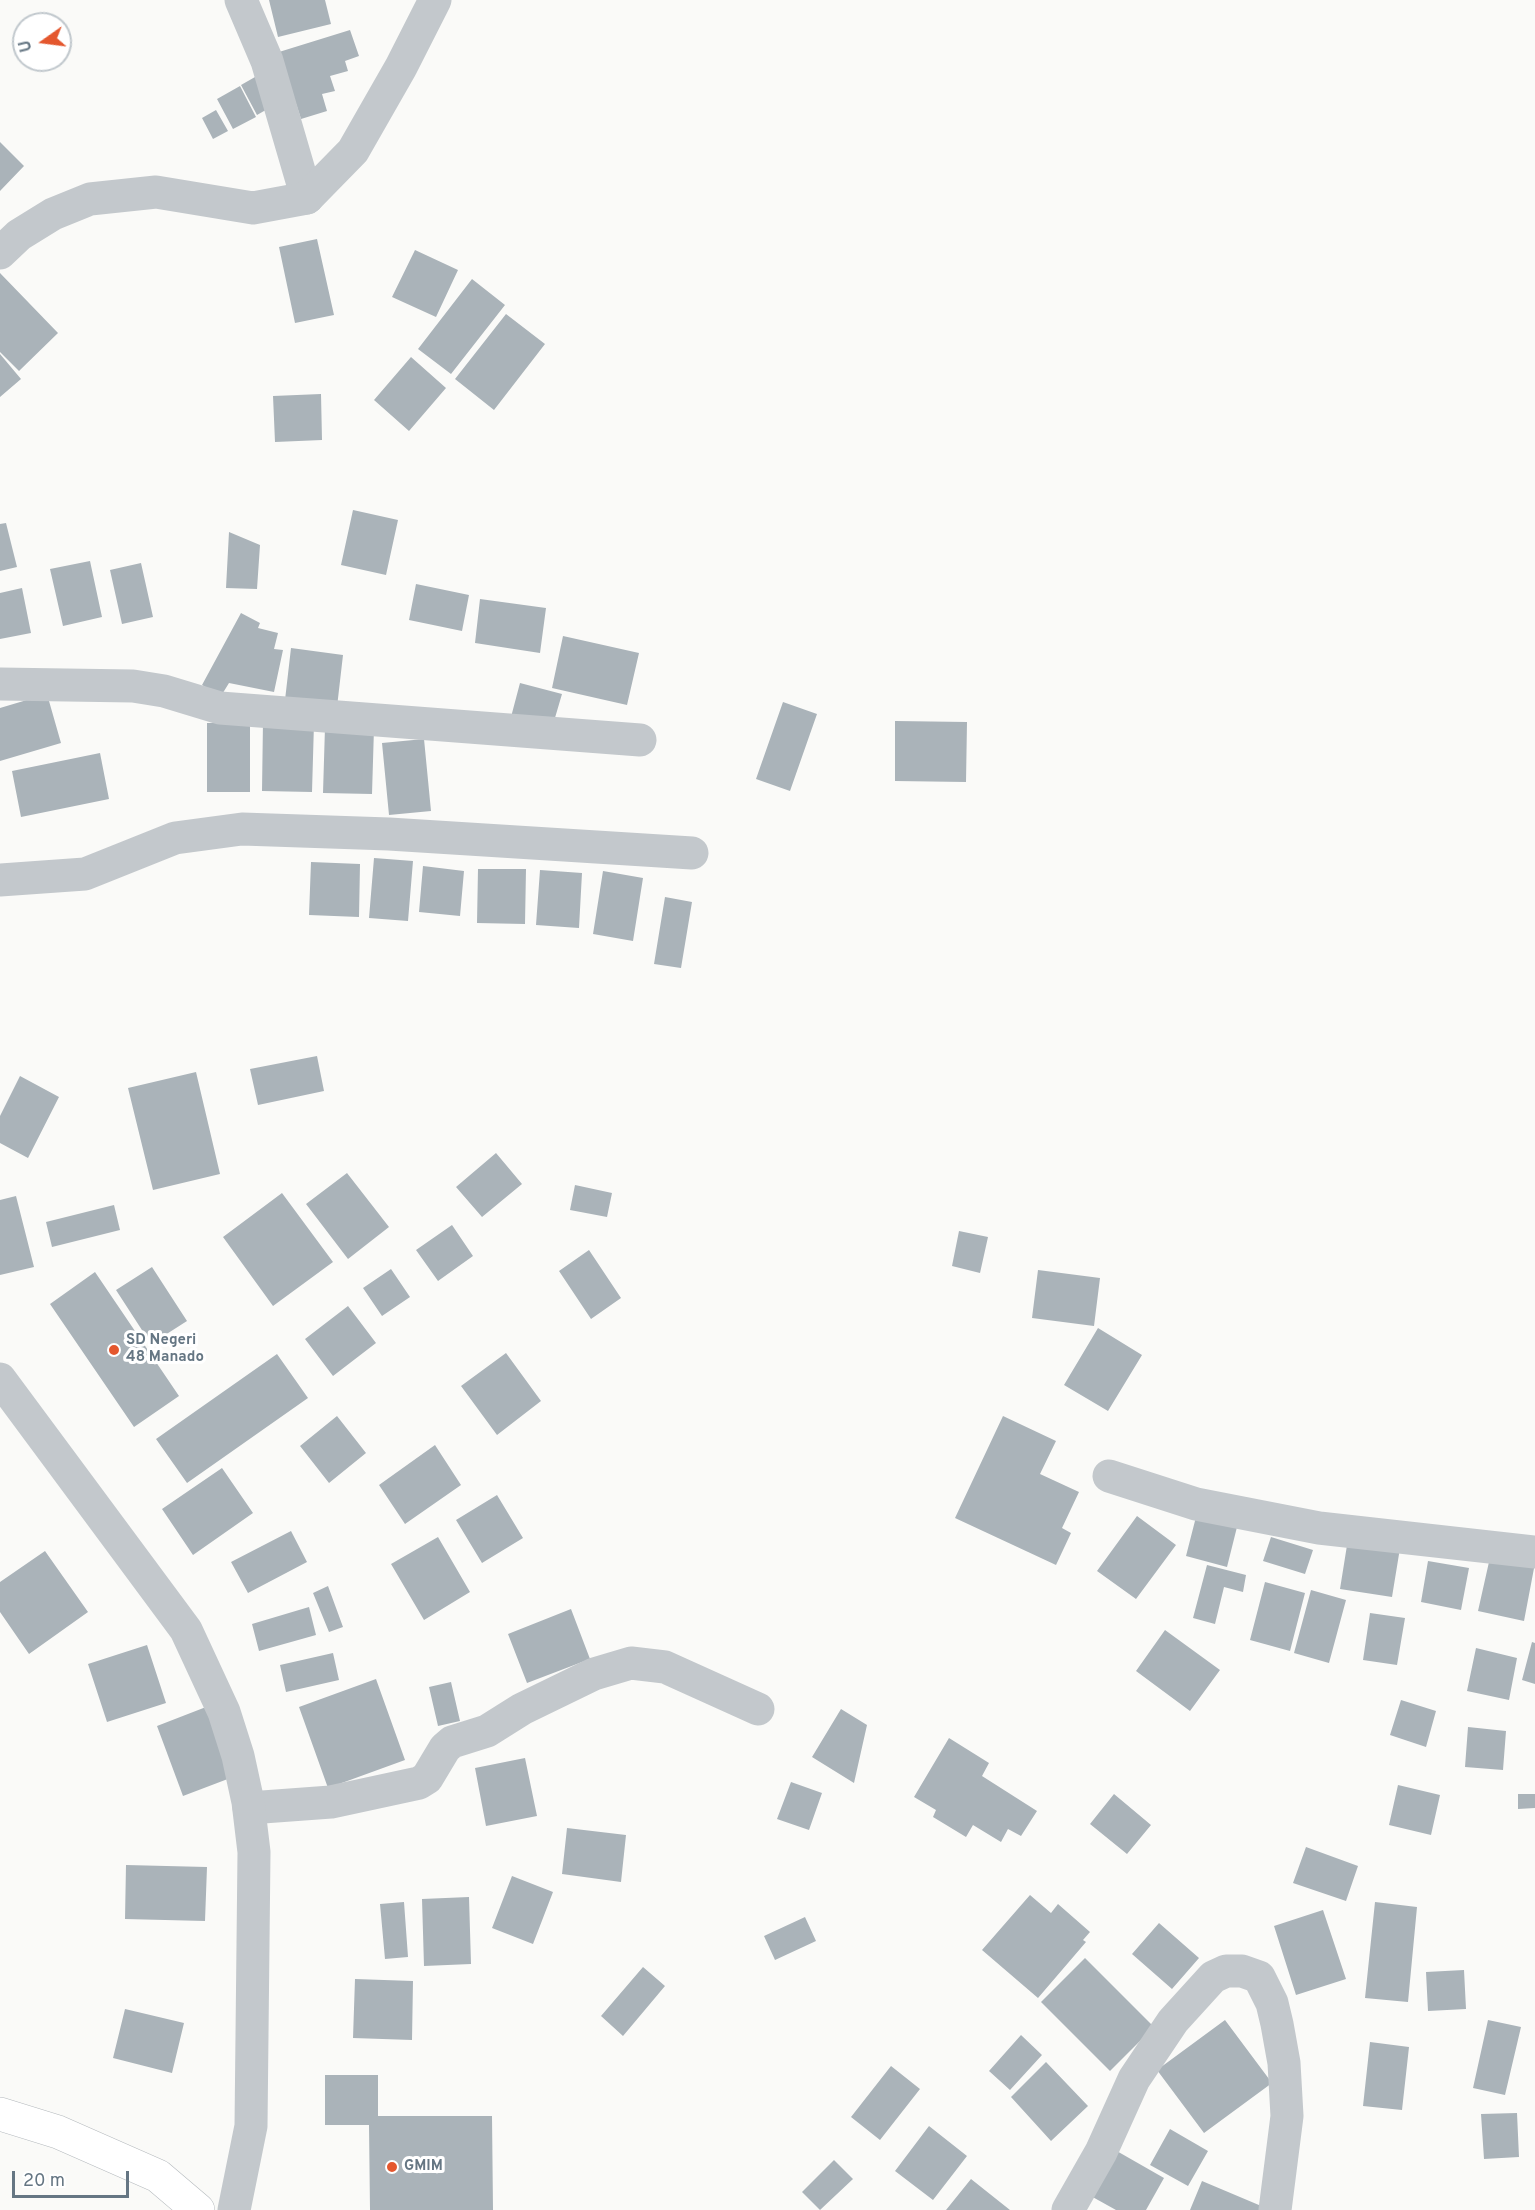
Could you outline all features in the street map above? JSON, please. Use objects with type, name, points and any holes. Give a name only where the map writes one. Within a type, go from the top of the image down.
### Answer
[{"type":"highway","points":[[0,2114],[58,2133],[158,2176],[198,2210]]},
{"type":"street","points":[[241,0],[267,62],[307,198]]},
{"type":"street","points":[[0,253],[19,235],[90,199],[156,192],[253,208],[307,198],[353,152],[401,67],[435,0]]},
{"type":"street","points":[[0,684],[114,684],[164,691],[220,708],[640,740]]},
{"type":"street","points":[[0,880],[85,873],[175,838],[242,829],[389,834],[692,853]]},
{"type":"street","points":[[0,1379],[186,1630],[224,1712],[238,1756],[249,1808],[254,1852],[251,2126],[234,2210]]},
{"type":"street","points":[[1109,1476],[1196,1504],[1319,1528],[1535,1552]]},
{"type":"street","points":[[249,1808],[331,1802],[419,1783],[427,1778],[445,1748],[452,1742],[495,1727],[511,1715],[586,1677],[631,1663],[665,1667],[758,1709]]},
{"type":"street","points":[[1068,2210],[1101,2152],[1134,2079],[1173,2021],[1213,1977],[1226,1971],[1242,1971],[1259,1977],[1272,2003],[1277,2024],[1284,2063],[1287,2116],[1275,2210]]},
{"type":"building","points":[[269,0],[325,0],[331,24],[278,37]]},
{"type":"building","points":[[350,30],[359,56],[345,61],[348,71],[330,76],[335,91],[322,94],[327,111],[301,119],[279,52]]},
{"type":"building","points":[[262,73],[278,103],[257,115],[241,85]]},
{"type":"building","points":[[240,86],[256,117],[233,129],[217,99]]},
{"type":"building","points":[[216,110],[228,131],[213,139],[202,118]]},
{"type":"building","points":[[0,142],[24,166],[0,191]]},
{"type":"building","points":[[317,239],[334,315],[295,323],[279,247]]},
{"type":"building","points":[[415,250],[458,270],[436,317],[392,297]]},
{"type":"building","points":[[0,273],[58,333],[19,371],[0,352]]},
{"type":"building","points":[[472,279],[505,305],[451,374],[418,349]]},
{"type":"building","points":[[506,314],[545,344],[494,410],[455,379]]},
{"type":"building","points":[[0,354],[21,379],[0,397]]},
{"type":"building","points":[[411,357],[446,388],[409,431],[374,400]]},
{"type":"building","points":[[321,394],[322,440],[275,442],[273,396]]},
{"type":"building","points":[[353,510],[398,520],[386,575],[341,565]]},
{"type":"building","points":[[6,523],[17,567],[0,571],[0,524]]},
{"type":"building","points":[[229,532],[260,545],[257,589],[226,588]]},
{"type":"building","points":[[90,561],[102,617],[63,626],[50,569]]},
{"type":"building","points":[[141,563],[153,617],[122,624],[110,570]]},
{"type":"building","points":[[416,584],[469,595],[462,631],[409,620]]},
{"type":"building","points":[[22,588],[31,633],[0,639],[0,593]]},
{"type":"building","points":[[480,599],[546,608],[540,653],[475,643]]},
{"type":"building","points":[[241,613],[260,623],[258,628],[278,633],[274,649],[283,650],[274,692],[229,683],[221,696],[202,685]]},
{"type":"building","points":[[563,636],[639,653],[627,705],[552,688]]},
{"type":"building","points":[[291,648],[343,655],[337,707],[285,700]]},
{"type":"building","points":[[520,683],[562,694],[552,728],[511,717]]},
{"type":"building","points":[[47,694],[61,743],[0,761],[0,708]]},
{"type":"building","points":[[783,702],[817,714],[790,791],[756,779]]},
{"type":"building","points":[[263,721],[314,723],[312,792],[262,791]]},
{"type":"building","points":[[895,721],[967,722],[966,782],[895,781]]},
{"type":"building","points":[[207,723],[250,723],[250,792],[207,792]]},
{"type":"building","points":[[325,727],[374,728],[372,794],[323,793]]},
{"type":"building","points":[[424,739],[431,811],[389,815],[382,743]]},
{"type":"building","points":[[100,753],[109,799],[21,817],[12,771]]},
{"type":"building","points":[[374,858],[413,861],[408,921],[369,918]]},
{"type":"building","points":[[311,862],[360,864],[359,917],[309,915]]},
{"type":"building","points":[[423,866],[464,871],[460,916],[419,912]]},
{"type":"building","points":[[478,869],[526,869],[525,924],[477,923]]},
{"type":"building","points":[[540,870],[582,873],[579,928],[536,925]]},
{"type":"building","points":[[603,871],[643,878],[633,941],[593,934]]},
{"type":"building","points":[[665,897],[692,902],[681,968],[654,964]]},
{"type":"building","points":[[317,1056],[324,1091],[258,1105],[250,1069]]},
{"type":"building","points":[[196,1072],[220,1174],[153,1190],[128,1088]]},
{"type":"building","points":[[20,1076],[59,1097],[28,1158],[0,1143],[0,1116]]},
{"type":"building","points":[[496,1153],[522,1184],[482,1217],[456,1187]]},
{"type":"building","points":[[347,1173],[389,1227],[348,1259],[306,1204]]},
{"type":"building","points":[[575,1185],[612,1193],[607,1217],[570,1210]]},
{"type":"building","points":[[282,1193],[333,1262],[273,1306],[223,1237]]},
{"type":"building","points":[[16,1196],[34,1267],[0,1275],[0,1200]]},
{"type":"building","points":[[114,1205],[120,1230],[52,1247],[46,1222]]},
{"type":"building","points":[[452,1225],[473,1256],[438,1281],[416,1250]]},
{"type":"building","points":[[959,1231],[988,1237],[980,1273],[952,1266]]},
{"type":"building","points":[[589,1250],[621,1298],[591,1319],[559,1271]]},
{"type":"building","points":[[152,1267],[187,1321],[151,1344],[116,1290]]},
{"type":"building","points":[[391,1269],[410,1297],[382,1316],[363,1288]]},
{"type":"building","points":[[1038,1270],[1100,1278],[1094,1326],[1032,1318]]},
{"type":"building","name":"SD Negeri 48 Manado","points":[[95,1272],[179,1396],[134,1427],[50,1304]]},
{"type":"building","points":[[348,1306],[376,1343],[333,1376],[305,1339]]},
{"type":"building","points":[[1098,1328],[1142,1355],[1108,1411],[1064,1385]]},
{"type":"building","points":[[506,1353],[541,1401],[497,1435],[461,1386]]},
{"type":"building","points":[[277,1354],[308,1398],[187,1483],[156,1439]]},
{"type":"building","points":[[337,1416],[366,1453],[329,1483],[300,1446]]},
{"type":"building","points":[[1003,1416],[1056,1441],[1040,1474],[1079,1492],[1062,1528],[1071,1533],[1056,1565],[955,1518]]},
{"type":"building","points":[[435,1445],[461,1485],[405,1524],[379,1485]]},
{"type":"building","points":[[222,1468],[253,1513],[193,1555],[162,1509]]},
{"type":"building","points":[[497,1495],[523,1538],[482,1563],[456,1520]]},
{"type":"building","points":[[1197,1513],[1238,1523],[1227,1567],[1186,1556]]},
{"type":"building","points":[[1137,1516],[1176,1545],[1136,1599],[1097,1571]]},
{"type":"building","points":[[291,1531],[307,1562],[248,1593],[231,1562]]},
{"type":"building","points":[[438,1537],[470,1592],[424,1620],[391,1564]]},
{"type":"building","points":[[1271,1537],[1313,1550],[1305,1574],[1263,1561]]},
{"type":"building","points":[[1348,1539],[1400,1548],[1392,1597],[1340,1589]]},
{"type":"building","points":[[45,1551],[88,1612],[29,1654],[0,1612],[0,1582]]},
{"type":"building","points":[[1491,1553],[1535,1563],[1524,1621],[1478,1611]]},
{"type":"building","points":[[1428,1561],[1469,1568],[1461,1610],[1421,1602]]},
{"type":"building","points":[[1207,1565],[1246,1575],[1243,1592],[1224,1587],[1215,1624],[1193,1618]]},
{"type":"building","points":[[1265,1582],[1305,1593],[1290,1651],[1250,1640]]},
{"type":"building","points":[[328,1586],[343,1627],[329,1632],[313,1593]]},
{"type":"building","points":[[1311,1590],[1346,1600],[1329,1663],[1294,1653]]},
{"type":"building","points":[[309,1607],[316,1635],[259,1651],[252,1624]]},
{"type":"building","points":[[571,1609],[590,1659],[527,1683],[508,1634]]},
{"type":"building","points":[[1370,1613],[1405,1618],[1397,1665],[1363,1660]]},
{"type":"building","points":[[1165,1630],[1220,1670],[1190,1711],[1136,1671]]},
{"type":"building","points":[[1532,1642],[1535,1643],[1535,1684],[1522,1680]]},
{"type":"building","points":[[147,1645],[166,1703],[107,1722],[88,1664]]},
{"type":"building","points":[[1476,1648],[1517,1658],[1509,1700],[1467,1691]]},
{"type":"building","points":[[333,1653],[339,1680],[286,1692],[280,1665]]},
{"type":"building","points":[[376,1679],[405,1760],[328,1788],[299,1707]]},
{"type":"building","points":[[451,1682],[460,1721],[438,1726],[429,1687]]},
{"type":"building","points":[[1401,1700],[1436,1711],[1426,1747],[1390,1735]]},
{"type":"building","points":[[206,1707],[233,1777],[183,1796],[157,1726]]},
{"type":"building","points":[[841,1709],[867,1725],[854,1783],[812,1757]]},
{"type":"building","points":[[1468,1727],[1506,1731],[1503,1770],[1465,1767]]},
{"type":"building","points":[[949,1738],[989,1763],[982,1776],[1037,1811],[1021,1836],[1008,1829],[1001,1842],[973,1825],[966,1837],[933,1817],[936,1810],[914,1797]]},
{"type":"building","points":[[525,1758],[537,1816],[486,1826],[475,1768]]},
{"type":"building","points":[[791,1782],[822,1793],[809,1830],[777,1819]]},
{"type":"building","points":[[1398,1785],[1440,1795],[1431,1835],[1389,1825]]},
{"type":"building","points":[[1114,1794],[1151,1825],[1127,1854],[1090,1824]]},
{"type":"building","points":[[1518,1794],[1535,1794],[1535,1808],[1518,1809]]},
{"type":"building","points":[[567,1828],[626,1835],[621,1882],[562,1874]]},
{"type":"building","points":[[1306,1847],[1358,1866],[1346,1901],[1293,1883]]},
{"type":"building","points":[[126,1865],[207,1867],[205,1921],[125,1919]]},
{"type":"building","points":[[512,1876],[553,1892],[533,1944],[492,1928]]},
{"type":"building","points":[[1030,1895],[1051,1913],[1058,1904],[1090,1932],[1083,1940],[1086,1942],[1038,1998],[982,1950]]},
{"type":"building","points":[[469,1897],[471,1964],[424,1966],[422,1899]]},
{"type":"building","points":[[404,1902],[408,1957],[385,1959],[380,1904]]},
{"type":"building","points":[[1375,1902],[1417,1907],[1408,2002],[1365,1998]]},
{"type":"building","points":[[1323,1910],[1346,1979],[1296,1995],[1274,1926]]},
{"type":"building","points":[[805,1917],[816,1941],[775,1960],[764,1936]]},
{"type":"building","points":[[1159,1923],[1199,1958],[1172,1989],[1132,1954]]},
{"type":"building","points":[[1085,1958],[1154,2027],[1110,2071],[1041,2002]]},
{"type":"building","points":[[643,1967],[665,1986],[623,2036],[601,2016]]},
{"type":"building","points":[[1464,1970],[1466,2009],[1428,2011],[1426,1972]]},
{"type":"building","points":[[355,1979],[413,1981],[412,2040],[353,2038]]},
{"type":"building","points":[[125,2009],[184,2023],[172,2073],[113,2058]]},
{"type":"building","points":[[1225,2020],[1272,2083],[1204,2133],[1157,2070]]},
{"type":"building","points":[[1488,2020],[1521,2027],[1505,2095],[1473,2088]]},
{"type":"building","points":[[1021,2035],[1042,2055],[1010,2090],[989,2071]]},
{"type":"building","points":[[1370,2042],[1409,2047],[1402,2110],[1363,2106]]},
{"type":"building","points":[[1046,2062],[1088,2106],[1051,2141],[1011,2097]]},
{"type":"building","points":[[891,2066],[920,2089],[880,2140],[851,2117]]},
{"type":"building","points":[[325,2075],[378,2075],[378,2116],[492,2116],[493,2210],[370,2210],[369,2125],[325,2125]]},
{"type":"building","points":[[1517,2113],[1519,2157],[1484,2159],[1481,2114]]},
{"type":"building","points":[[929,2126],[967,2156],[933,2200],[895,2171]]},
{"type":"building","points":[[1170,2129],[1208,2151],[1188,2186],[1150,2165]]},
{"type":"building","points":[[1115,2150],[1164,2178],[1146,2210],[1116,2210],[1089,2195]]},
{"type":"building","points":[[834,2160],[853,2179],[820,2210],[802,2192]]},
{"type":"building","points":[[971,2179],[1010,2210],[946,2210]]},
{"type":"building","points":[[1202,2181],[1266,2208],[1265,2210],[1190,2210]]},
{"type":"place","name":"SD Negeri 48 Manado","points":[[114,1350]]},
{"type":"place","name":"GMIM","points":[[392,2167]]}]
